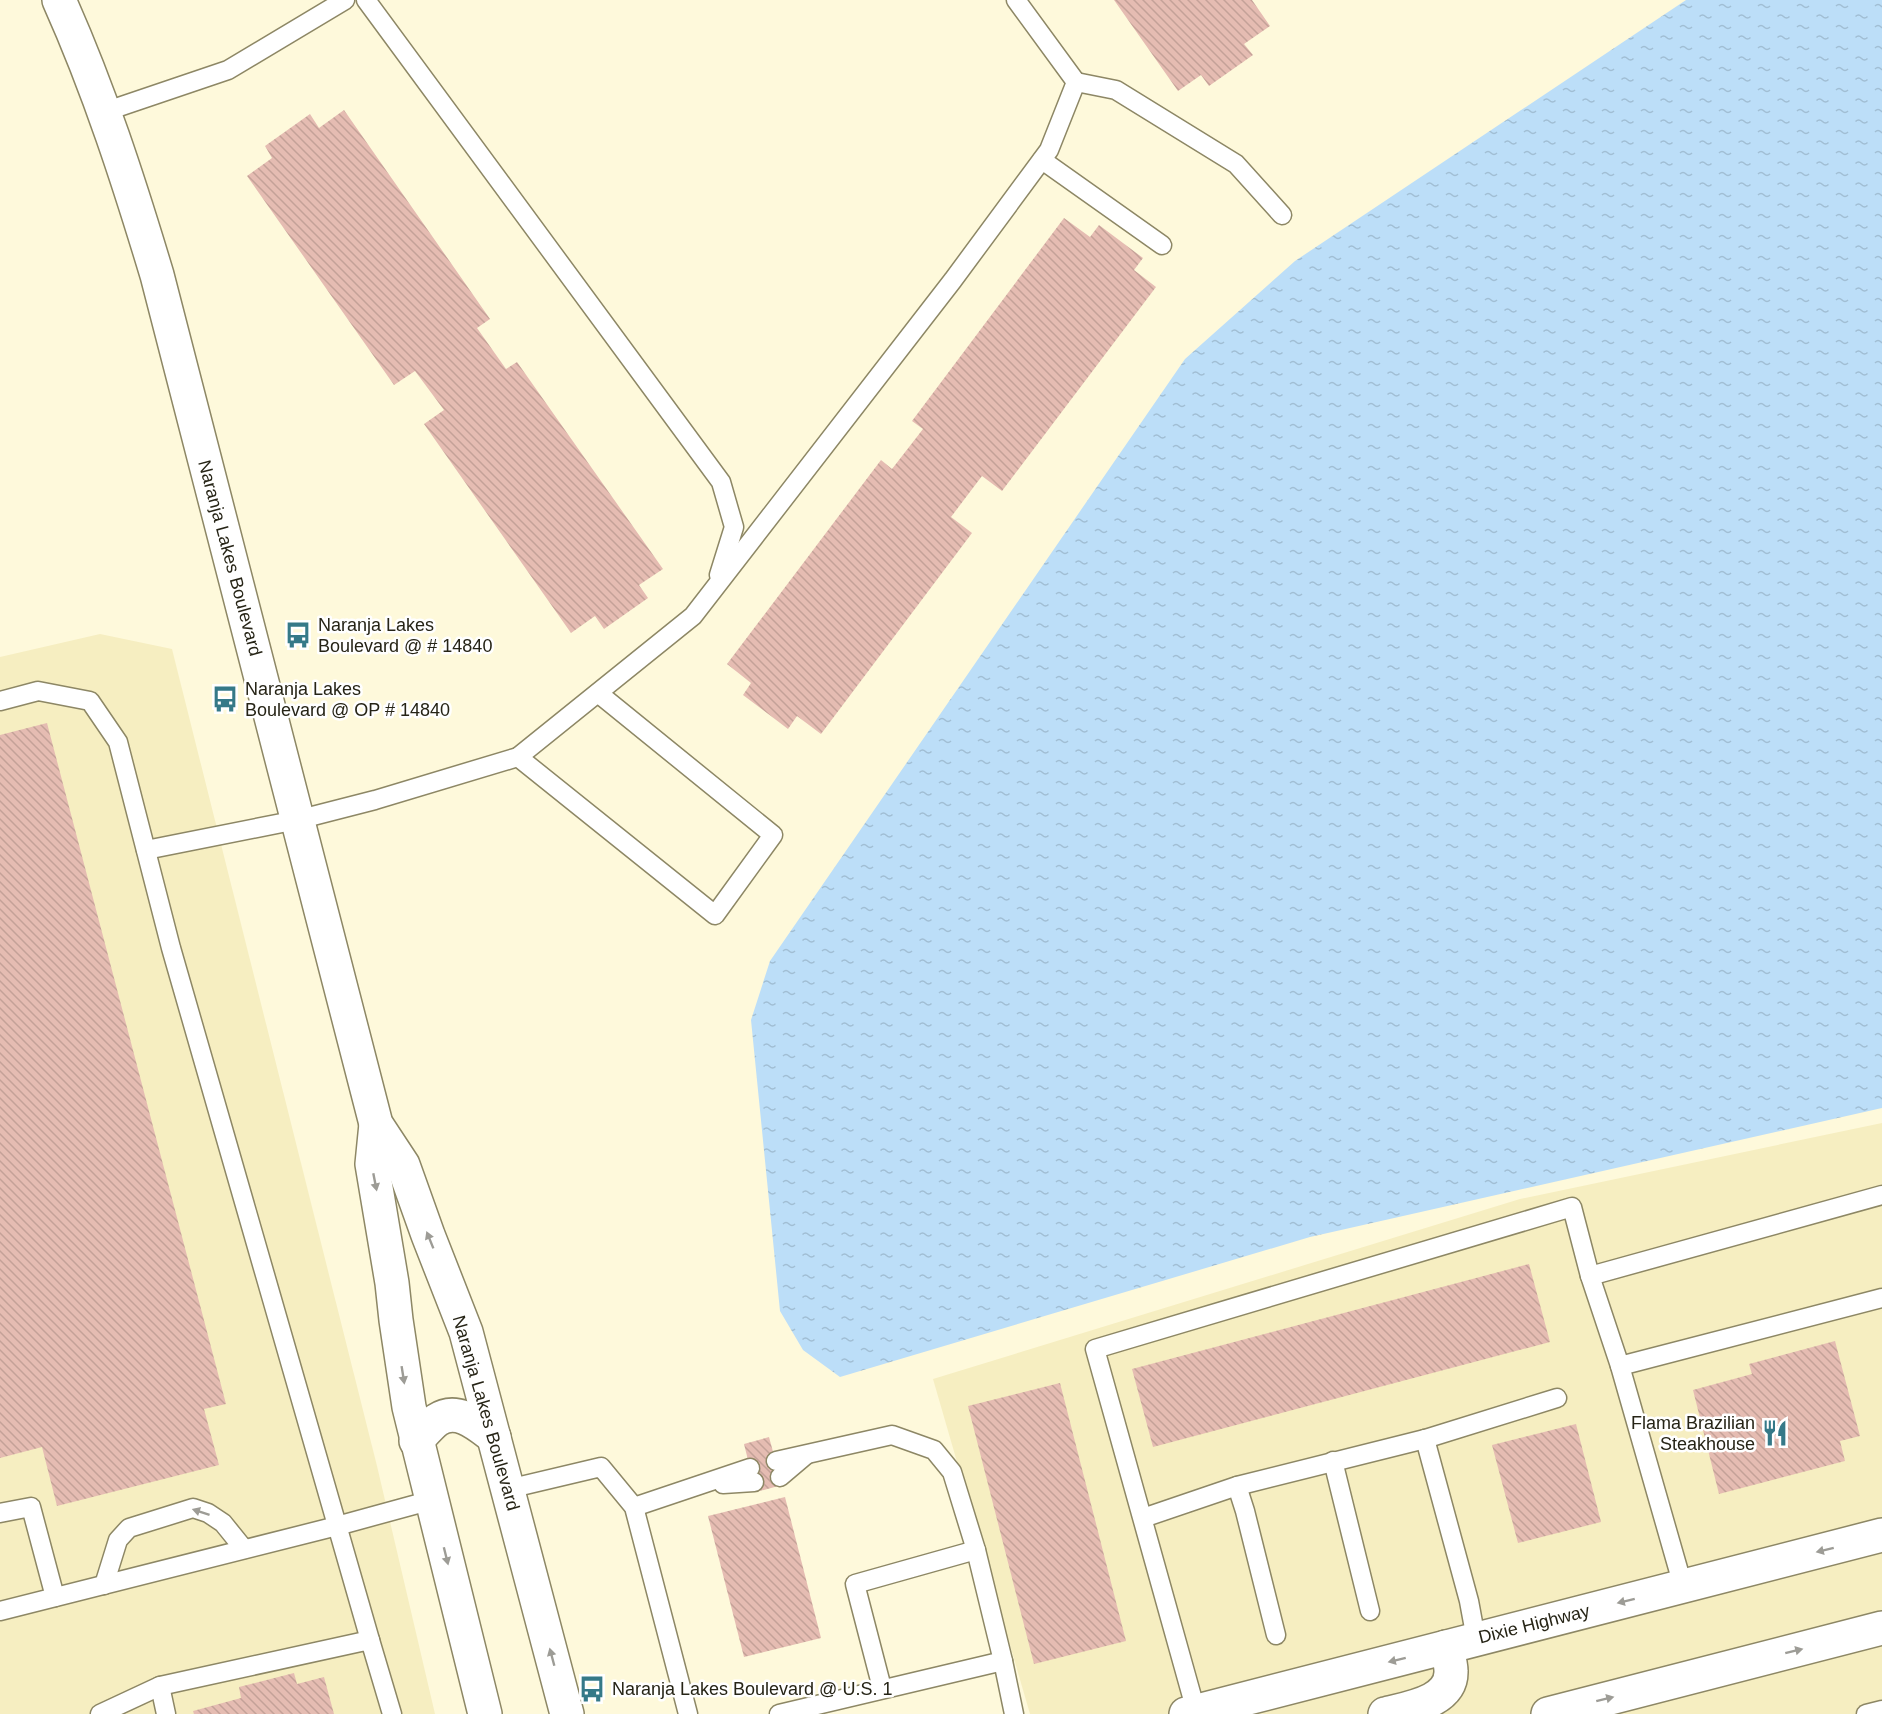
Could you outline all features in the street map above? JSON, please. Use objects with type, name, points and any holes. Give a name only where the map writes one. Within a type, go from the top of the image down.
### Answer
[{"type":"main road","name":"Naranja Lakes Boulevard","points":[[59,0],[104,112],[157,275],[376,1124],[403,1165],[466,1332],[567,1714]]},
{"type":"main road","name":"Naranja Lakes Boulevard","points":[[376,1124],[372,1164],[391,1272],[405,1384],[416,1441],[485,1714]]},
{"type":"main road","points":[[416,1441],[438,1419],[450,1416],[461,1416],[471,1420],[494,1437]]},
{"type":"main road","name":"Dixie Highway","points":[[1191,1713],[1882,1535]]},
{"type":"main road","points":[[1548,1714],[1882,1628]]},
{"type":"main road","points":[[1385,1714],[1430,1702],[1447,1686],[1461,1643]]},
{"type":"lane","points":[[104,112],[228,70],[345,0]]},
{"type":"lane","points":[[366,0],[721,482],[734,527],[715,588]]},
{"type":"lane","points":[[1016,0],[1076,82],[1116,90],[1236,164],[1282,215]]},
{"type":"lane","points":[[146,850],[297,820],[375,800],[518,757],[693,616],[912,334],[1042,160],[1049,150],[1076,82]]},
{"type":"lane","points":[[1042,160],[1162,245]]},
{"type":"lane","points":[[0,701],[38,691],[90,701],[118,742],[171,948],[392,1714]]},
{"type":"lane","points":[[518,757],[714,915],[773,835],[598,693]]},
{"type":"lane","points":[[1590,1276],[1882,1195]]},
{"type":"lane","points":[[1191,1713],[1143,1518],[1095,1349],[1572,1207],[1590,1276],[1620,1366],[1683,1586]]},
{"type":"lane","points":[[1620,1366],[1882,1298]]},
{"type":"lane","points":[[1143,1518],[1237,1486],[1425,1439],[1557,1398]]},
{"type":"lane","points":[[778,1469],[807,1454],[892,1435],[934,1450],[952,1472],[976,1550],[1014,1714]]},
{"type":"lane","points":[[1425,1439],[1469,1601],[1461,1643]]},
{"type":"lane","points":[[1333,1461],[1370,1611]]},
{"type":"lane","points":[[508,1489],[601,1467],[634,1507],[688,1714]]},
{"type":"lane","points":[[634,1507],[698,1486],[752,1475]]},
{"type":"lane","points":[[1237,1486],[1276,1635]]},
{"type":"lane","points":[[0,1611],[432,1500]]},
{"type":"lane","points":[[0,1513],[31,1507],[55,1597]]},
{"type":"lane","points":[[104,1585],[118,1540],[129,1528],[193,1508],[208,1513],[223,1523],[244,1550]]},
{"type":"lane","points":[[882,1688],[855,1584],[976,1550]]},
{"type":"lane","points":[[100,1714],[160,1686],[370,1640]]},
{"type":"lane","points":[[779,1714],[1003,1661]]},
{"type":"lane","points":[[160,1686],[166,1714]]},
{"type":"lane","points":[[1866,1714],[1882,1710]]},
{"type":"shaded area","points":[[100,634],[172,649],[377,1466],[435,1714],[0,1714],[0,657]]},
{"type":"shaded area","points":[[1882,1123],[1882,1714],[1030,1714],[933,1379],[1520,1199]]},
{"type":"water","points":[[1686,0],[1882,0],[1882,1108],[1310,1237],[840,1377],[803,1350],[780,1311],[751,1020],[770,961],[1185,359],[1295,261]]},
{"type":"building","points":[[1114,0],[1252,0],[1270,26],[1244,44],[1253,55],[1209,86],[1201,75],[1178,91]]},
{"type":"building","points":[[344,110],[490,319],[477,328],[506,369],[517,362],[663,569],[639,585],[648,598],[604,629],[595,616],[571,633],[424,424],[444,410],[415,371],[394,385],[247,176],[272,158],[265,146],[310,114],[319,128]]},
{"type":"building","points":[[1064,218],[1090,237],[1099,225],[1143,258],[1134,270],[1156,287],[1002,491],[982,476],[951,517],[972,533],[821,734],[797,716],[788,729],[743,695],[751,683],[727,664],[881,460],[892,469],[923,429],[912,421]]},
{"type":"building","points":[[47,723],[226,1404],[204,1409],[219,1465],[57,1506],[42,1447],[0,1458],[0,735]]},
{"type":"building","points":[[1529,1264],[1550,1342],[1153,1447],[1132,1369]]},
{"type":"building","points":[[1835,1341],[1860,1436],[1840,1441],[1845,1461],[1719,1494],[1693,1390],[1752,1374],[1749,1364]]},
{"type":"building","points":[[1060,1383],[1126,1641],[1034,1664],[968,1406]]},
{"type":"building","points":[[1576,1424],[1601,1522],[1518,1543],[1492,1445]]},
{"type":"building","points":[[769,1437],[782,1485],[756,1492],[744,1444]]},
{"type":"building","points":[[785,1497],[821,1638],[744,1657],[708,1516]]},
{"type":"building","points":[[294,1673],[297,1684],[324,1677],[334,1714],[194,1714],[193,1711],[241,1698],[239,1687]]},
{"type":"place","name":"Naranja Lakes Boulevard @ # 14840","points":[[298,635]]},
{"type":"place","name":"Naranja Lakes Boulevard @ OP # 14840","points":[[225,699]]},
{"type":"place","name":"Flama Brazilian Steakhouse","points":[[1775,1433]]},
{"type":"place","name":"Naranja Lakes Boulevard @ U.S. 1","points":[[592,1689]]}]
